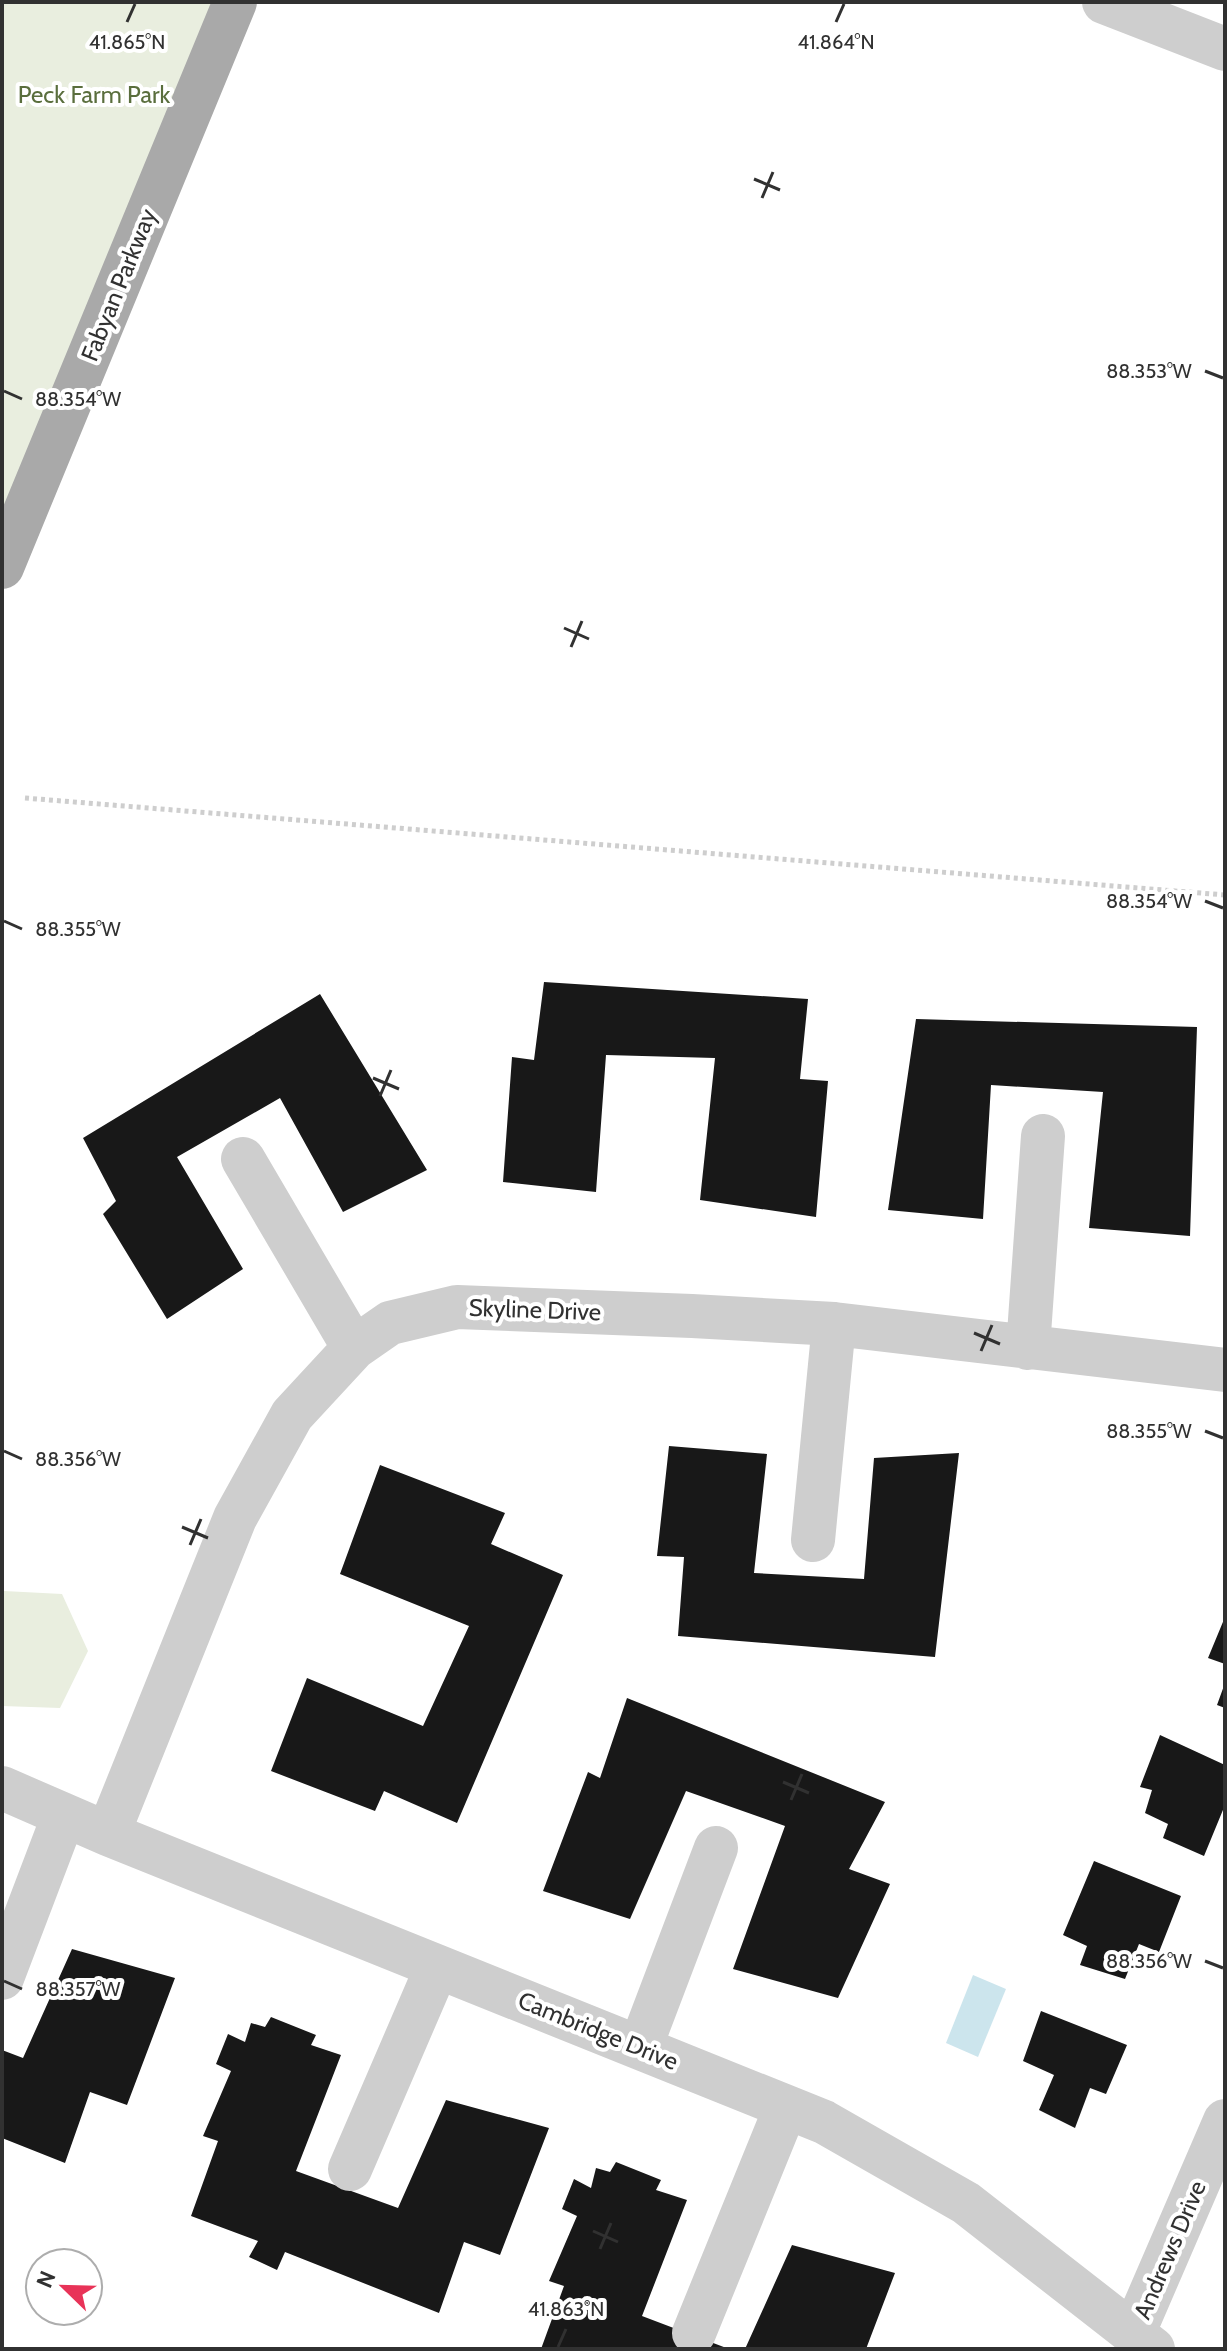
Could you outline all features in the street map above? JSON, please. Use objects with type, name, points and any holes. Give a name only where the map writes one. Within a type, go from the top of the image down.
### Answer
[{"type":"main road","name":"Fabyan Parkway","points":[[2,567],[235,2]]},
{"type":"street","points":[[1104,2],[1174,14],[1225,49]]},
{"type":"street","points":[[1028,1348],[1043,1136]]},
{"type":"street","points":[[243,1159],[354,1348]]},
{"type":"street","name":"Skyline Drive","points":[[108,1834],[235,1518],[292,1415],[354,1348],[390,1323],[457,1307],[692,1316],[834,1324],[1225,1370]]},
{"type":"street","points":[[813,1540],[834,1324]]},
{"type":"street","name":"Cambridge Drive","points":[[2,1788],[108,1834],[824,2122],[966,2203],[1143,2341]]},
{"type":"street","points":[[2,1978],[64,1815]]},
{"type":"street","points":[[640,2048],[716,1848]]},
{"type":"street","points":[[350,2169],[437,1967]]},
{"type":"street","points":[[694,2333],[786,2107]]},
{"type":"street","name":"Andrews Drive","points":[[1143,2341],[1225,2121]]},
{"type":"path","points":[[25,798],[1225,895]]},
{"type":"green space","name":"Peck Farm Park","points":[[2,2],[233,2],[2,555]]},
{"type":"green space","points":[[4,1591],[62,1594],[88,1651],[60,1708],[2,1706]]},
{"type":"water","points":[[973,1975],[1006,1989],[978,2057],[946,2043]]},
{"type":"building","points":[[544,982],[808,999],[800,1079],[828,1081],[816,1217],[700,1200],[715,1058],[606,1055],[596,1192],[503,1182],[512,1057],[534,1060]]},
{"type":"building","points":[[320,994],[427,1170],[343,1212],[280,1098],[177,1157],[243,1269],[167,1319],[103,1214],[116,1201],[83,1138]]},
{"type":"building","points":[[916,1019],[1197,1027],[1190,1236],[1089,1228],[1103,1092],[991,1085],[983,1219],[888,1210]]},
{"type":"building","points":[[669,1446],[767,1454],[754,1573],[864,1579],[874,1458],[959,1453],[935,1657],[678,1636],[684,1557],[657,1556]]},
{"type":"building","points":[[380,1465],[505,1513],[491,1544],[563,1575],[457,1823],[384,1791],[375,1811],[271,1771],[307,1678],[423,1726],[469,1626],[340,1574]]},
{"type":"building","points":[[1225,1617],[1225,1664],[1208,1658]]},
{"type":"building","points":[[1225,1683],[1225,1708],[1217,1705]]},
{"type":"building","points":[[627,1698],[885,1802],[849,1869],[890,1884],[838,1998],[733,1969],[785,1826],[686,1791],[630,1919],[543,1891],[588,1772],[600,1778]]},
{"type":"building","points":[[1160,1735],[1225,1765],[1225,1805],[1204,1856],[1163,1838],[1168,1824],[1145,1813],[1152,1790],[1140,1787]]},
{"type":"building","points":[[1094,1861],[1181,1896],[1159,1952],[1139,1944],[1125,1979],[1080,1965],[1087,1946],[1063,1935]]},
{"type":"building","points":[[72,1949],[175,1978],[127,2105],[90,2092],[65,2163],[2,2138],[2,2050],[23,2058]]},
{"type":"building","points":[[1041,2011],[1127,2045],[1106,2094],[1090,2088],[1075,2128],[1039,2110],[1054,2075],[1023,2061]]},
{"type":"building","points":[[271,2017],[316,2035],[311,2045],[341,2055],[296,2171],[398,2208],[446,2100],[549,2128],[500,2255],[464,2242],[439,2313],[285,2252],[277,2270],[249,2257],[258,2241],[191,2216],[218,2141],[203,2136],[231,2071],[216,2064],[228,2034],[245,2042],[251,2023],[265,2027]]},
{"type":"building","points":[[616,2162],[661,2180],[656,2190],[687,2200],[642,2316],[729,2349],[541,2349],[564,2286],[549,2281],[577,2216],[562,2209],[574,2179],[591,2188],[596,2168],[610,2172]]},
{"type":"building","points":[[792,2245],[895,2273],[866,2349],[745,2349]]}]
